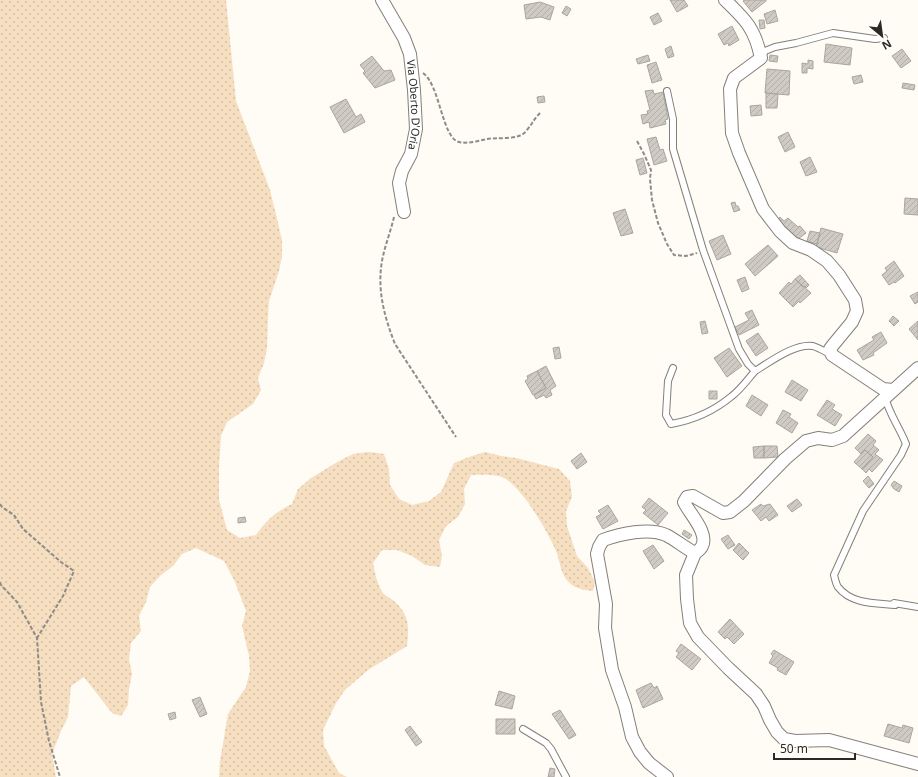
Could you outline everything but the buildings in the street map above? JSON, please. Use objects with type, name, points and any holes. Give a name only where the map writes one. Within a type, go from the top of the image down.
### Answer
[{"type":"street","name":"Via Oberto D'Oria","points":[[382,0],[404,38],[410,54],[414,90],[416,129],[411,154],[402,171],[400,182],[400,212]]},
{"type":"street","points":[[725,0],[742,16],[754,32],[761,58],[734,78],[730,89],[732,133],[739,153],[764,209],[780,231],[793,243],[811,250],[827,261],[839,275],[855,300],[856,311],[852,322],[832,345],[830,350],[832,355],[889,394]]},
{"type":"street","points":[[917,371],[843,436],[832,440],[818,438],[806,441],[744,501],[730,512],[723,513],[693,496],[687,497],[684,502],[702,531],[704,539],[702,547],[695,553],[686,575],[686,599],[690,622],[698,637],[756,694],[777,732],[784,739],[795,741],[829,740],[918,764]]},
{"type":"street","points":[[667,777],[649,763],[640,752],[632,736],[625,707],[611,664],[605,628],[606,604],[597,554],[598,547],[603,540],[629,533],[653,532],[666,535],[695,553]]},
{"type":"lane","points":[[761,58],[765,51],[775,47],[833,33],[884,38]]},
{"type":"lane","points":[[667,91],[673,119],[673,149],[703,250],[739,349],[748,364],[755,371]]},
{"type":"lane","points":[[673,368],[668,381],[666,415],[671,424],[682,422],[708,413],[732,396],[755,371],[793,349],[811,346],[832,355]]},
{"type":"lane","points":[[889,394],[887,406],[902,433],[906,444],[901,455],[864,511],[834,575],[837,586],[846,595],[860,601],[895,605],[894,603],[918,607]]},
{"type":"lane","points":[[523,729],[546,743],[551,749],[566,777]]},
{"type":"path","points":[[411,62],[428,77],[434,88],[442,116],[451,136],[457,141],[468,142],[489,138],[517,137],[527,132],[533,120],[540,113]]},
{"type":"path","points":[[637,141],[651,170],[650,179],[652,200],[658,223],[667,244],[674,255],[686,256],[703,250]]},
{"type":"path","points":[[400,212],[383,257],[380,279],[381,297],[389,329],[395,344],[456,437]]},
{"type":"path","points":[[0,504],[14,515],[23,529],[61,562],[74,571],[63,596],[37,638]]},
{"type":"path","points":[[0,582],[17,602],[37,638],[41,702],[49,740],[60,777]]},
{"type":"shaded area","points":[[0,0],[226,0],[236,101],[270,190],[282,240],[282,256],[279,271],[269,301],[267,348],[264,363],[258,378],[261,390],[253,404],[227,422],[221,436],[219,500],[227,530],[240,538],[256,535],[280,510],[292,504],[298,489],[311,478],[353,454],[369,452],[384,454],[389,469],[390,485],[399,499],[412,505],[429,501],[441,492],[454,463],[485,452],[559,469],[570,481],[572,497],[566,511],[567,526],[577,556],[588,568],[595,582],[593,591],[578,588],[568,582],[562,573],[557,554],[552,543],[533,510],[517,489],[502,477],[498,476],[471,475],[464,489],[465,504],[458,517],[446,526],[439,540],[442,556],[440,567],[425,565],[412,556],[397,550],[382,550],[373,563],[375,575],[383,593],[401,608],[404,613],[408,623],[407,646],[368,670],[345,690],[336,703],[323,730],[324,746],[339,773],[347,777],[219,777],[220,761],[228,714],[246,687],[250,671],[249,656],[242,626],[246,611],[235,582],[224,561],[196,548],[182,554],[173,566],[160,576],[150,587],[146,602],[139,616],[141,631],[131,643],[129,659],[132,674],[128,705],[121,716],[112,713],[84,677],[71,686],[68,717],[52,754],[56,777],[0,777]]}]
